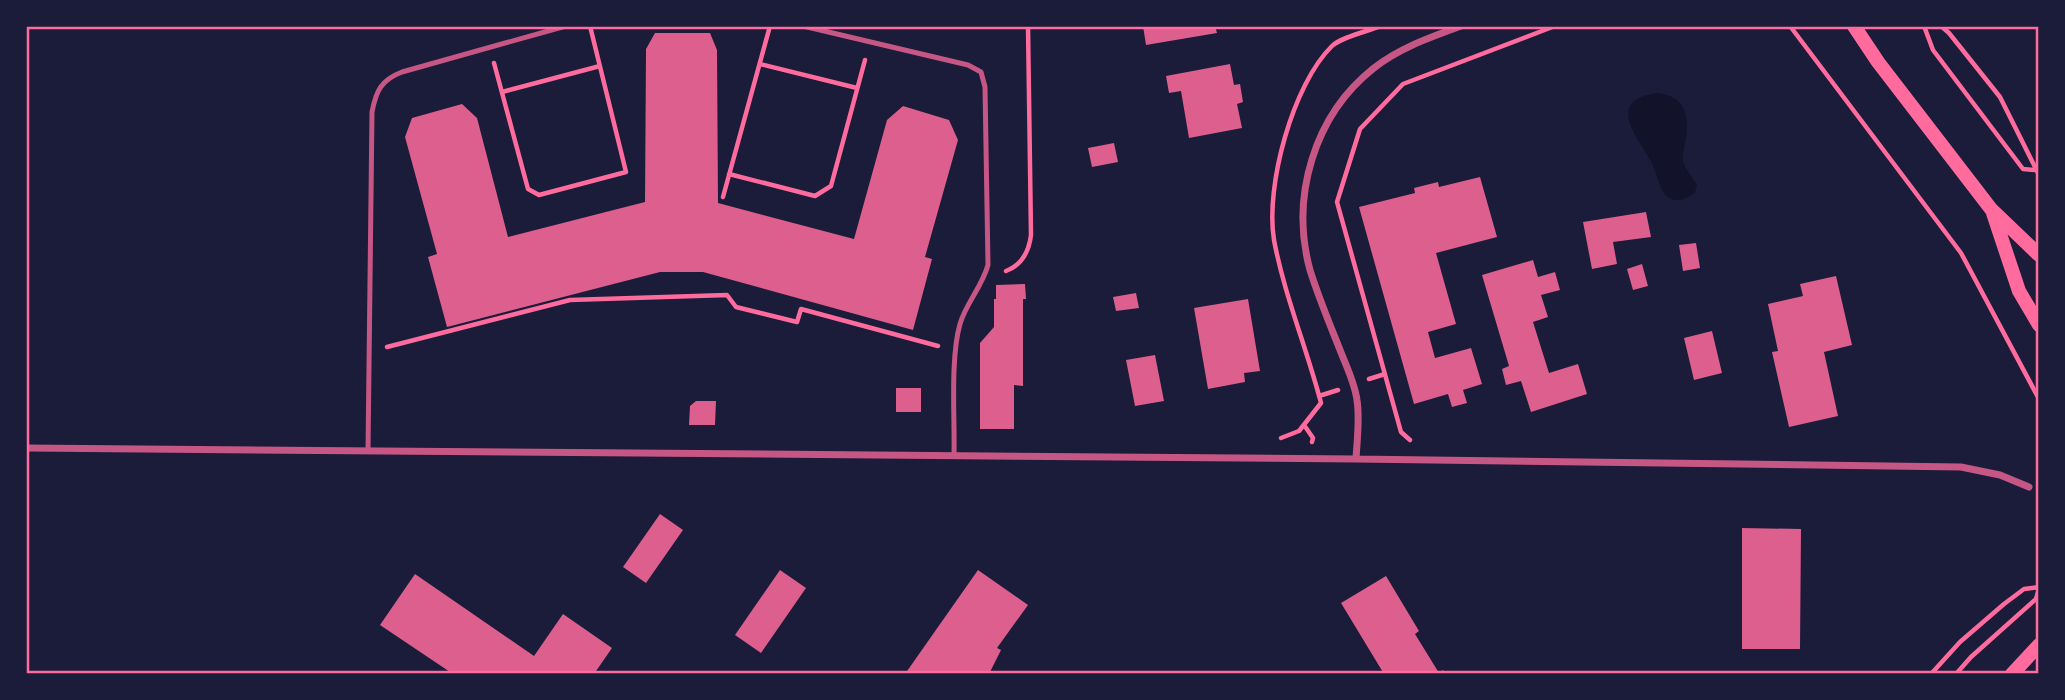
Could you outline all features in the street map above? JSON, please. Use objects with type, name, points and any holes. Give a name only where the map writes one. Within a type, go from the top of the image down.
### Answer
[{"type":"main road","points":[[1854,26],[1894,84],[1991,209],[2039,255]]},
{"type":"main road","points":[[1991,209],[2019,291],[2039,326]]},
{"type":"main road","points":[[2012,674],[2039,645]]},
{"type":"street","points":[[1356,459],[1358,401],[1318,292],[1305,247],[1303,224],[1310,162],[1334,113],[1361,81],[1389,58],[1461,26]]},
{"type":"street","points":[[26,448],[1961,467],[2000,475],[2029,487]]},
{"type":"lane","points":[[368,451],[372,113],[379,87],[389,77],[566,26]]},
{"type":"lane","points":[[803,26],[968,65],[981,72],[985,87],[988,265],[985,276],[964,311],[956,350],[954,456]]},
{"type":"path","points":[[490,47],[528,189],[539,195],[626,172],[590,26]]},
{"type":"path","points":[[723,197],[770,26]]},
{"type":"path","points":[[985,276],[1012,269],[1021,261],[1030,244],[1028,26]]},
{"type":"path","points":[[1419,442],[1409,440],[1401,432],[1337,202],[1360,129],[1403,84],[1555,26]]},
{"type":"path","points":[[1790,26],[1961,253],[2039,399]]},
{"type":"path","points":[[1924,26],[1933,50],[2023,169],[2037,173]]},
{"type":"path","points":[[1941,26],[2000,97],[2037,173]]},
{"type":"path","points":[[729,174],[815,196],[831,186],[869,42]]},
{"type":"path","points":[[759,64],[858,88]]},
{"type":"path","points":[[502,92],[600,66]]},
{"type":"path","points":[[370,351],[570,300],[727,295],[736,307],[797,322],[801,309],[956,350]]},
{"type":"path","points":[[1931,674],[1960,642],[2004,604],[2024,589],[2039,588],[2036,599],[1971,657],[1956,674]]},
{"type":"shaded area","points":[[1657,93],[1675,99],[1686,117],[1683,161],[1697,185],[1695,192],[1681,200],[1671,199],[1664,192],[1629,120],[1632,103],[1641,97]]},
{"type":"building","points":[[1143,26],[1215,26],[1217,33],[1146,45]]},
{"type":"building","points":[[655,33],[710,33],[717,50],[718,203],[854,239],[887,120],[903,106],[949,120],[958,140],[925,257],[932,259],[913,330],[703,272],[660,272],[447,327],[428,257],[437,254],[405,137],[412,118],[462,104],[477,118],[508,237],[645,202],[646,49]]},
{"type":"building","points":[[1230,64],[1234,85],[1240,84],[1243,102],[1237,104],[1242,128],[1189,138],[1181,91],[1169,93],[1166,76]]},
{"type":"building","points":[[1114,143],[1118,162],[1092,167],[1088,148]]},
{"type":"building","points":[[1480,177],[1497,237],[1436,253],[1456,324],[1428,332],[1435,358],[1471,348],[1482,384],[1463,390],[1467,403],[1452,407],[1448,394],[1414,404],[1359,207],[1415,193],[1414,188],[1438,182],[1439,187]]},
{"type":"building","points":[[1646,212],[1651,237],[1613,242],[1617,264],[1592,269],[1583,222]]},
{"type":"building","points":[[1696,243],[1700,268],[1683,271],[1679,245]]},
{"type":"building","points":[[1533,260],[1538,277],[1555,272],[1560,290],[1541,295],[1548,317],[1533,322],[1549,373],[1578,364],[1587,394],[1531,412],[1521,381],[1506,385],[1502,369],[1509,366],[1482,275]]},
{"type":"building","points":[[1642,264],[1648,286],[1633,290],[1627,269]]},
{"type":"building","points":[[1836,276],[1852,345],[1824,352],[1838,416],[1789,427],[1772,352],[1778,351],[1768,304],[1803,296],[1800,284]]},
{"type":"building","points":[[1025,284],[1023,386],[1014,385],[1014,429],[980,429],[980,343],[994,327],[996,285]]},
{"type":"building","points":[[1136,293],[1139,308],[1116,311],[1113,297]]},
{"type":"building","points":[[1248,299],[1260,371],[1244,373],[1245,382],[1208,389],[1194,308]]},
{"type":"building","points":[[1712,331],[1722,373],[1694,380],[1684,338]]},
{"type":"building","points":[[1155,355],[1164,401],[1135,406],[1126,360]]},
{"type":"building","points":[[896,388],[921,388],[921,412],[896,412]]},
{"type":"building","points":[[696,401],[716,401],[715,425],[689,425],[690,406]]},
{"type":"building","points":[[660,514],[683,530],[646,583],[623,567]]},
{"type":"building","points":[[1742,528],[1801,529],[1800,649],[1742,649]]},
{"type":"building","points":[[780,570],[806,588],[761,653],[735,635]]},
{"type":"building","points":[[978,570],[1028,605],[997,648],[1001,650],[989,674],[905,674]]},
{"type":"building","points":[[415,574],[534,656],[563,614],[612,648],[594,674],[453,674],[380,625]]},
{"type":"building","points":[[1386,576],[1419,631],[1415,634],[1439,673],[1443,670],[1445,674],[1384,674],[1341,603]]}]
